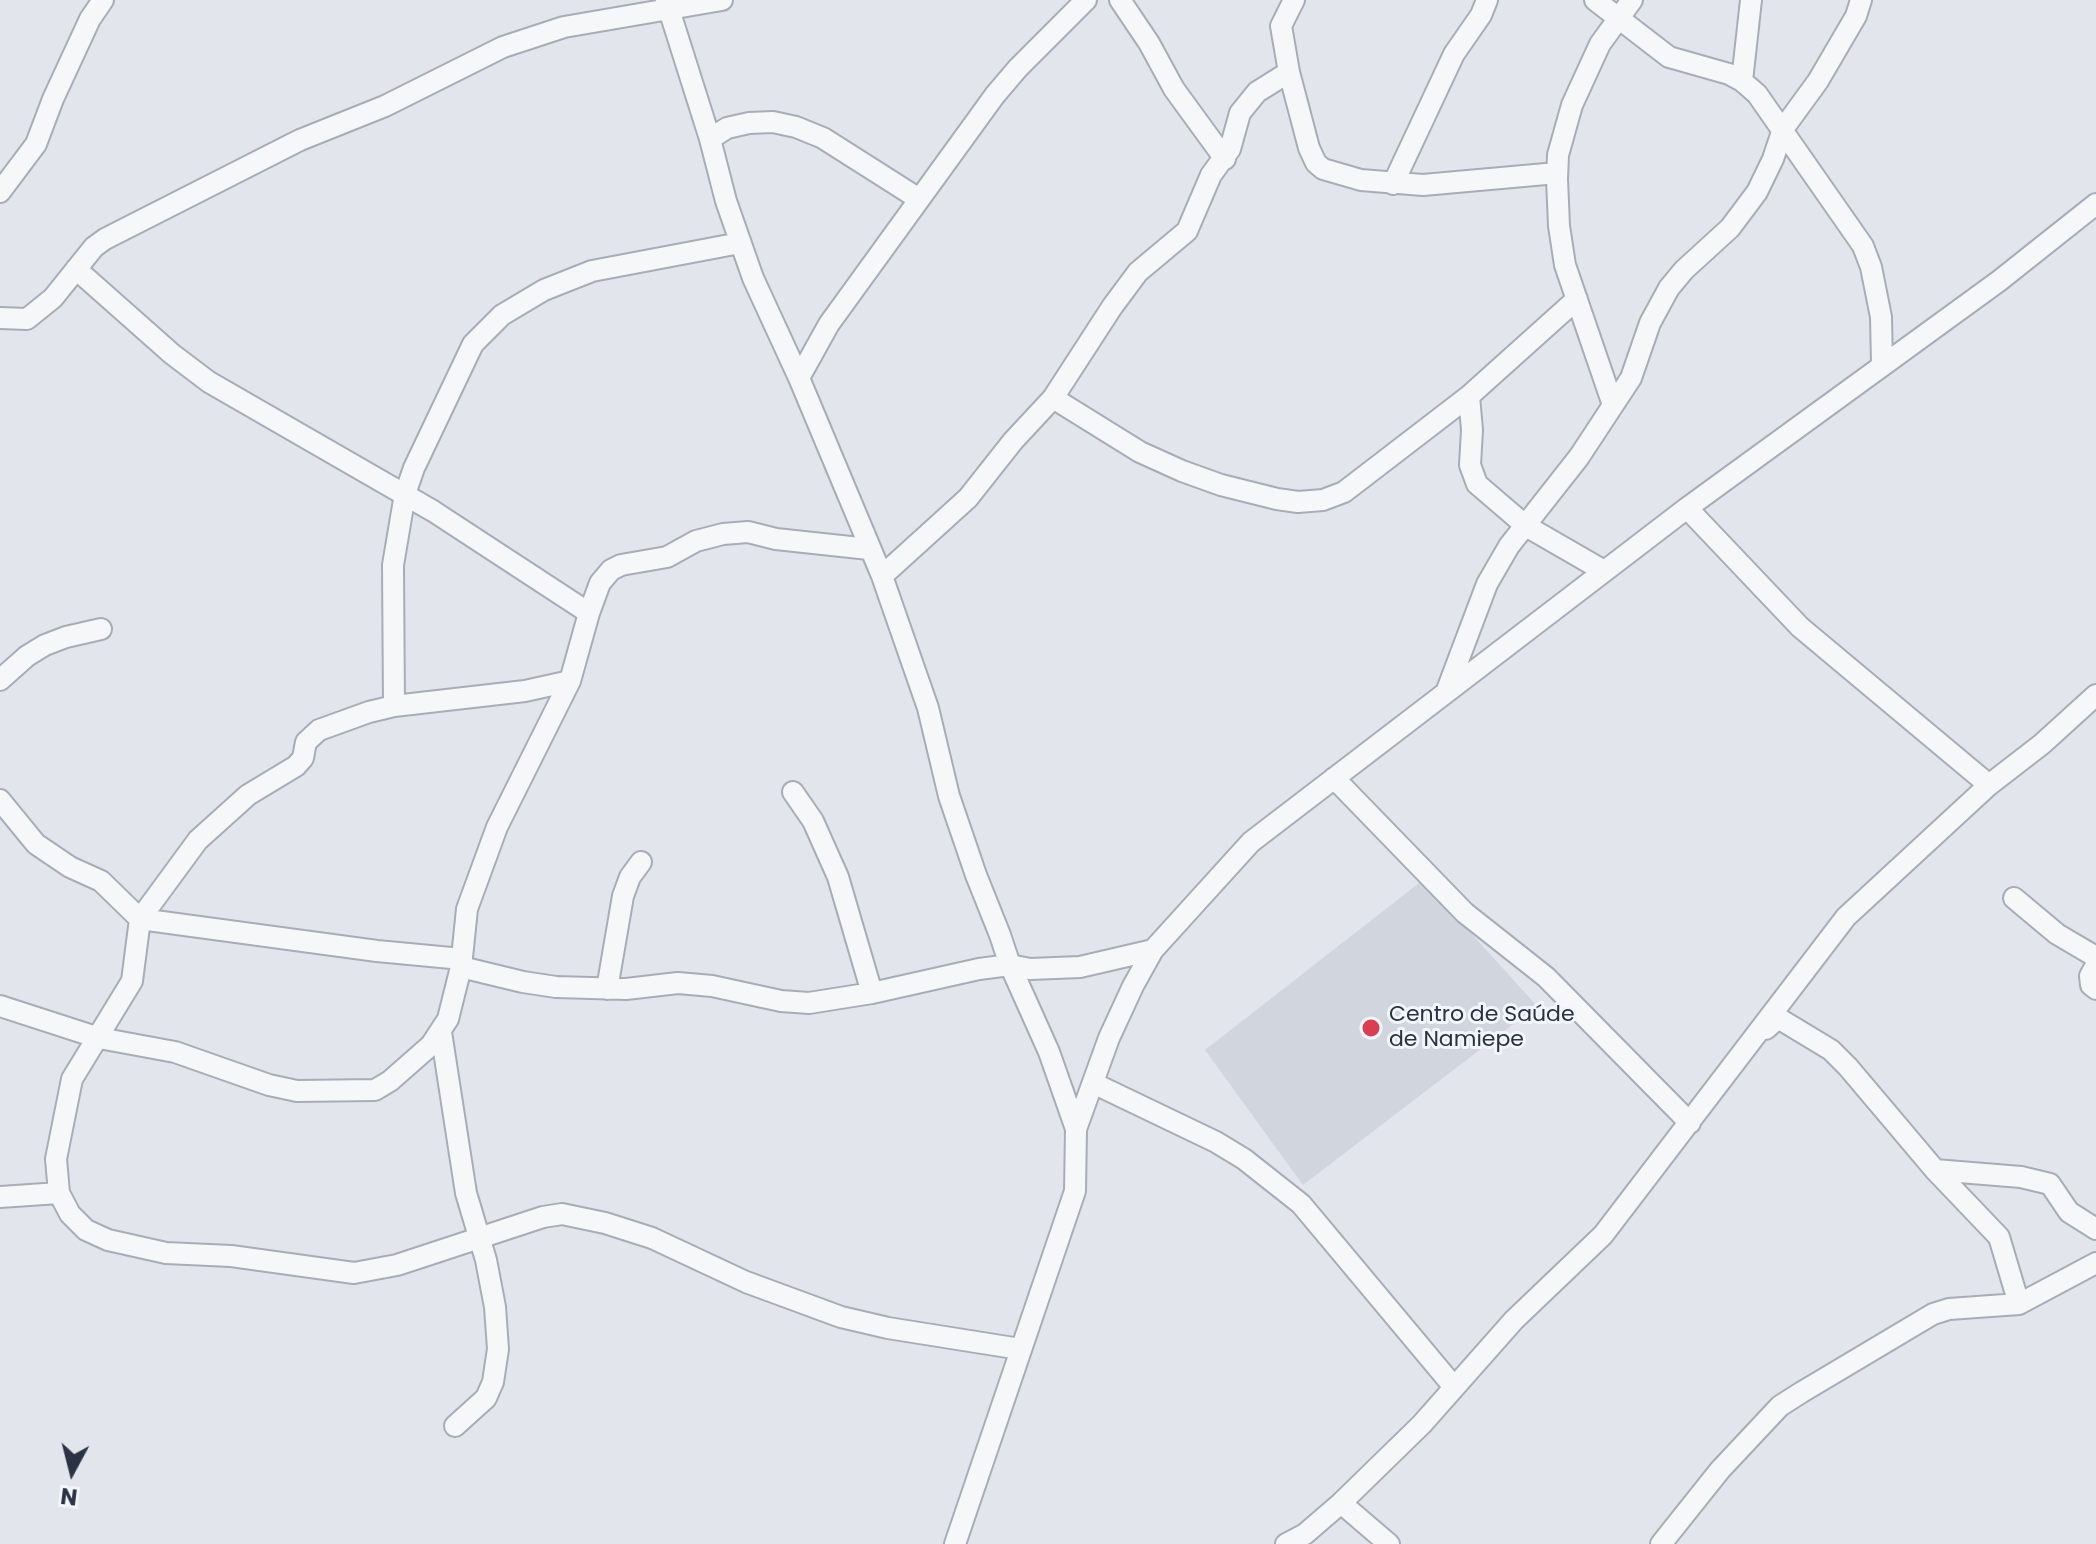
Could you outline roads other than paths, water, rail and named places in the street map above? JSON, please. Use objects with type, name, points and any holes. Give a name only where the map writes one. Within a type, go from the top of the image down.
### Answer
[{"type":"street","points":[[0,192],[36,144],[90,19],[103,0]]},
{"type":"street","points":[[0,318],[27,319],[53,298],[94,247],[105,239],[300,140],[385,106],[503,47],[564,27],[668,5],[722,0]]},
{"type":"street","points":[[799,378],[829,324],[1018,68],[1086,0]]},
{"type":"street","points":[[1120,0],[1149,43],[1174,89],[1225,159]]},
{"type":"street","points":[[1294,0],[1281,26],[1289,72],[1309,148],[1316,163],[1323,169],[1351,178],[1393,184],[1479,182],[1557,173]]},
{"type":"street","points":[[1393,184],[1454,54],[1481,15],[1487,0]]},
{"type":"street","points":[[1595,0],[1669,57],[1729,74],[1757,94],[1863,246],[1871,267],[1881,317],[1882,365]]},
{"type":"street","points":[[1613,405],[1562,247],[1557,173],[1561,142],[1572,105],[1600,44],[1632,0]]},
{"type":"street","points":[[1742,81],[1751,0]]},
{"type":"street","points":[[1447,690],[1487,584],[1509,546],[1579,457],[1631,378],[1659,302],[1684,270],[1730,228],[1757,192],[1783,129],[1825,70],[1856,16],[1861,0]]},
{"type":"street","points":[[668,5],[740,243],[882,576],[928,708],[949,796],[1010,965],[1049,1052],[1076,1129]]},
{"type":"street","points":[[882,576],[968,498],[1013,441],[1053,398],[1138,272],[1187,231],[1211,175],[1225,159],[1240,113],[1257,92],[1289,72]]},
{"type":"street","points":[[710,139],[727,128],[749,123],[773,122],[796,127],[823,138],[919,199]]},
{"type":"street","points":[[955,1544],[1075,1191],[1076,1129],[1133,986],[1153,950],[1251,842],[1687,508],[1999,281],[2096,204]]},
{"type":"street","points":[[394,706],[393,565],[405,494],[414,468],[473,344],[502,315],[544,290],[592,271],[740,243]]},
{"type":"street","points":[[76,269],[172,354],[209,382],[405,494],[589,613]]},
{"type":"street","points":[[1053,398],[1140,452],[1182,471],[1221,485],[1298,502],[1323,500],[1344,492],[1469,396],[1577,299]]},
{"type":"street","points":[[1469,396],[1472,476],[1477,484],[1526,526],[1604,571]]},
{"type":"street","points":[[1687,508],[1800,627],[1989,785]]},
{"type":"street","points":[[0,1006],[99,1038],[175,1052],[269,1085],[297,1091],[375,1090],[431,1045],[441,1032],[454,1001],[462,963],[467,909],[497,827],[570,681],[600,583],[611,570],[621,565],[667,557],[710,536],[748,532],[776,539],[869,549]]},
{"type":"street","points":[[0,680],[45,645],[101,629]]},
{"type":"street","points":[[570,681],[525,691],[394,706],[319,730],[310,736],[303,758],[296,766],[248,795],[198,840],[140,919],[132,981],[72,1079],[56,1159],[59,1193],[70,1214],[86,1230],[108,1240],[166,1253],[231,1256],[354,1273],[397,1265],[543,1217],[562,1214],[652,1238],[746,1282],[841,1317],[888,1328],[1020,1349]]},
{"type":"street","points":[[1286,1544],[1305,1534],[1341,1503],[1422,1424],[1514,1320],[1603,1235],[1846,917],[1989,785],[2042,744],[2096,695]]},
{"type":"street","points":[[1334,778],[1465,913],[1546,977],[1690,1123]]},
{"type":"street","points":[[793,792],[813,821],[838,877],[872,993]]},
{"type":"street","points":[[0,800],[36,844],[64,863],[101,881],[140,919],[462,963],[523,982],[607,989],[678,983],[712,986],[773,1000],[809,1003],[872,993],[951,974],[1010,965],[1030,969],[1080,967],[1153,950]]},
{"type":"street","points":[[607,989],[623,896],[630,877],[641,862]]},
{"type":"street","points":[[2014,898],[2057,934],[2096,957]]},
{"type":"street","points":[[2096,965],[2090,981],[2096,989]]},
{"type":"street","points":[[1751,1043],[1778,1018],[1831,1050],[1868,1088],[1935,1170],[1999,1237],[2019,1304]]},
{"type":"street","points":[[441,1032],[463,1177],[495,1307],[498,1349],[493,1382],[486,1398],[455,1426]]},
{"type":"street","points":[[1093,1083],[1216,1142],[1244,1159],[1301,1204],[1454,1387]]},
{"type":"street","points":[[1935,1170],[2021,1177],[2050,1184],[2069,1212],[2096,1229]]},
{"type":"street","points":[[0,1197],[59,1193]]},
{"type":"street","points":[[1661,1544],[1720,1470],[1780,1406],[1933,1314],[1949,1309],[2019,1304],[2096,1263]]},
{"type":"street","points":[[1341,1503],[1389,1544]]},
{"type":"place","name":"Centro de Saúde de Namiepe","points":[[1371,1028]]}]
